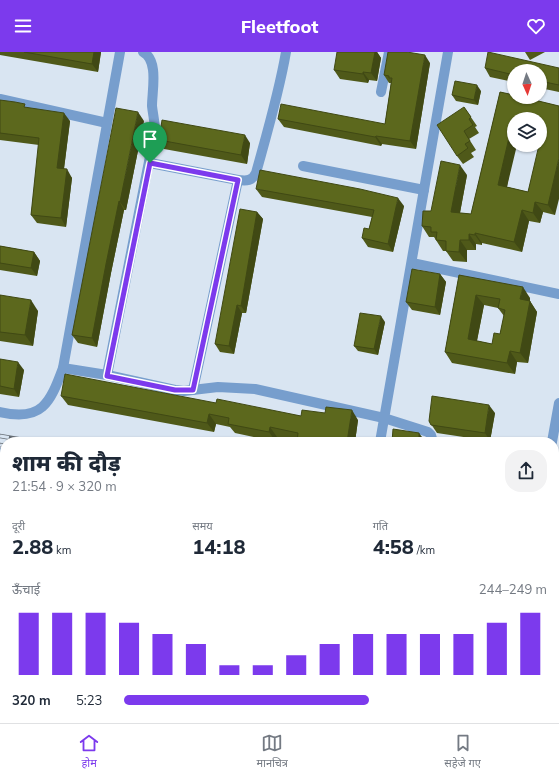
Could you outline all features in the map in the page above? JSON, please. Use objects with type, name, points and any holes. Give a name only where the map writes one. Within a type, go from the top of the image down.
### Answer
[{"type":"street","points":[[0,412],[13,415],[35,413],[46,403],[56,388],[63,368],[120,52]]},
{"type":"street","points":[[107,376],[150,163],[155,131],[152,106],[153,70],[148,56],[143,52]]},
{"type":"street","points":[[150,163],[238,180],[252,179],[256,173],[286,52]]},
{"type":"street","points":[[381,92],[389,52]]},
{"type":"street","points":[[381,437],[448,52]]},
{"type":"street","points":[[0,99],[107,123]]},
{"type":"street","points":[[303,166],[424,190]]},
{"type":"street","points":[[193,390],[238,180]]},
{"type":"street","points":[[412,263],[559,294]]},
{"type":"street","points":[[63,368],[175,390],[193,390],[218,386],[255,389],[384,418],[428,432],[432,437]]},
{"type":"street","points":[[553,437],[559,403]]},
{"type":"building","points":[[24,52],[94,52],[92,64]]},
{"type":"building","points":[[337,52],[375,52],[371,73],[363,72],[363,74],[334,70]]},
{"type":"building","points":[[388,52],[407,52],[425,55],[410,141],[375,137],[278,119],[281,104],[385,124],[392,78],[384,75]]},
{"type":"building","points":[[488,52],[541,64],[507,64],[507,73],[485,68]]},
{"type":"building","points":[[547,65],[559,68],[559,85],[547,82]]},
{"type":"building","points":[[455,81],[477,85],[474,100],[452,95]]},
{"type":"building","points":[[500,92],[507,94],[507,104],[547,103],[559,106],[559,158],[548,205],[535,202],[533,213],[522,210],[514,242],[475,233],[475,235],[469,234],[469,240],[460,240],[459,252],[446,251],[446,241],[436,240],[437,232],[431,232],[431,227],[422,226],[423,211],[431,211],[441,161],[460,165],[451,212],[471,214]],"holes":[[[507,112],[547,112],[547,152],[537,152],[528,192],[498,185],[507,146]]]},
{"type":"building","points":[[0,100],[25,104],[24,107],[64,113],[57,168],[67,169],[61,218],[31,215],[39,138],[0,133]]},
{"type":"building","points":[[464,107],[471,117],[469,119],[473,125],[464,131],[470,141],[465,144],[468,148],[457,156],[437,125]]},
{"type":"building","points":[[116,108],[138,112],[92,338],[72,335]]},
{"type":"building","points":[[162,120],[245,135],[241,155],[159,140]]},
{"type":"building","points":[[260,170],[360,189],[398,198],[388,244],[362,238],[364,228],[369,229],[374,210],[256,189]]},
{"type":"building","points":[[240,209],[257,212],[241,306],[237,305],[229,346],[215,344]]},
{"type":"building","points":[[0,246],[34,252],[31,268],[0,263]]},
{"type":"building","points":[[412,269],[440,274],[435,307],[406,302]]},
{"type":"building","points":[[459,275],[523,287],[520,299],[530,301],[520,353],[510,351],[507,363],[445,352]],"holes":[[[476,295],[500,299],[498,308],[505,310],[500,334],[494,333],[492,344],[468,339]]]},
{"type":"building","points":[[0,295],[31,300],[25,335],[0,332]]},
{"type":"building","points":[[360,313],[381,316],[374,349],[354,346]]},
{"type":"building","points":[[0,359],[18,362],[14,389],[0,386]]},
{"type":"building","points":[[65,374],[216,403],[217,399],[301,416],[302,410],[325,413],[326,407],[352,410],[348,437],[298,437],[298,433],[270,427],[269,432],[228,424],[229,418],[209,414],[207,423],[61,396]]},
{"type":"building","points":[[432,396],[489,405],[485,433],[431,425],[429,421]]},
{"type":"building","points":[[393,429],[419,433],[419,437],[392,437]]},
{"type":"railway","points":[[0,436],[6,437]]},
{"type":"route","points":[[150,163],[238,180],[193,390],[175,390],[107,376],[150,163]]}]
